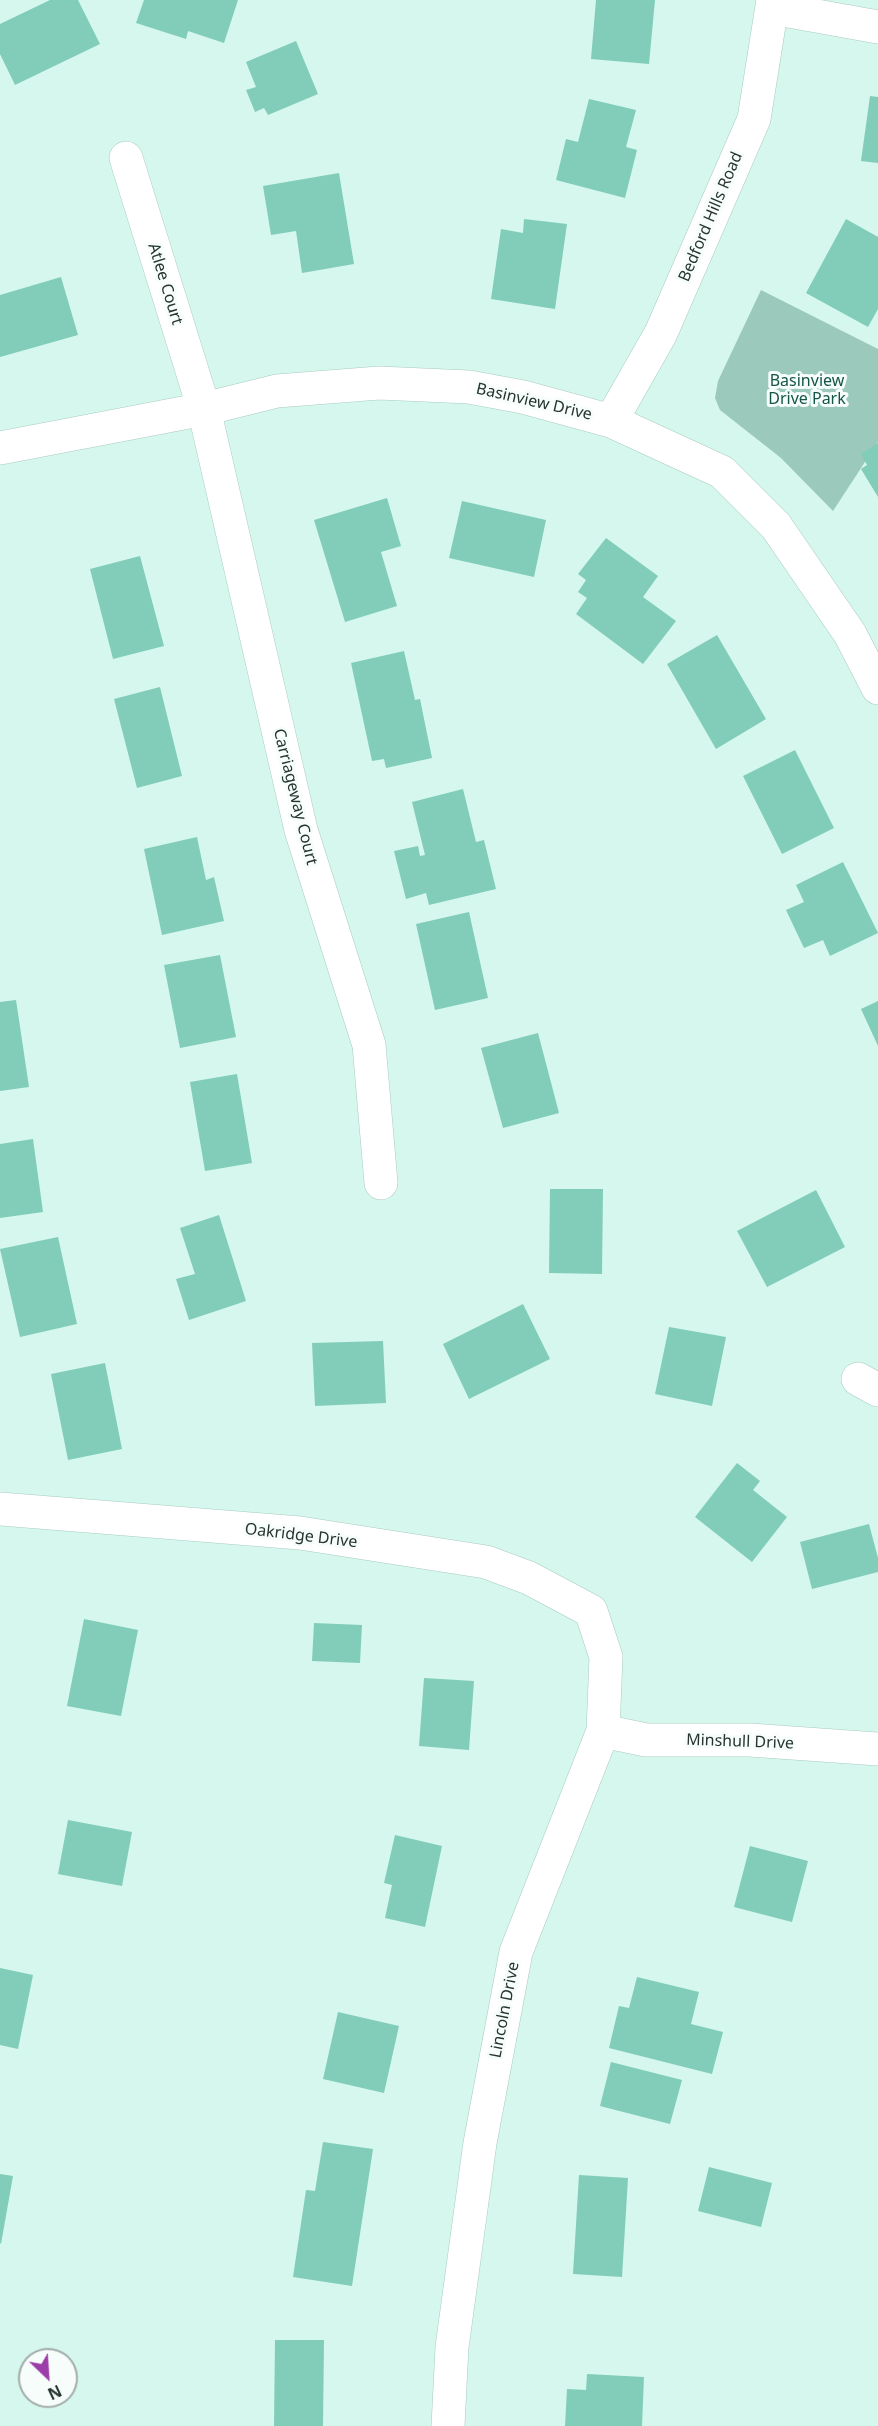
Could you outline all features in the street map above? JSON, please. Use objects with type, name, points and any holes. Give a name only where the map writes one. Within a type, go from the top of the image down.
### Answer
[{"type":"street","points":[[772,4],[878,27]]},
{"type":"street","name":"Bedford Hills Road","points":[[611,421],[661,333],[754,119],[772,4]]},
{"type":"street","name":"Atlee Court","points":[[126,158],[204,409]]},
{"type":"street","name":"Basinview Drive","points":[[0,448],[204,409],[277,391],[379,383],[469,387],[524,397],[611,421],[722,472],[776,526],[850,634],[878,688]]},
{"type":"street","name":"Carriageway Court","points":[[204,409],[301,830],[369,1045],[381,1184]]},
{"type":"street","name":"Oakridge Drive","points":[[0,1509],[300,1533],[486,1562],[529,1578],[591,1611]]},
{"type":"street","name":"Lincoln Drive","points":[[448,2426],[452,2347],[478,2154],[516,1953],[603,1731],[606,1657],[591,1611]]},
{"type":"street","name":"Minshull Drive","points":[[603,1731],[646,1740],[750,1740],[878,1749]]},
{"type":"green space","name":"Basinview Drive Park","points":[[761,290],[878,349],[878,442],[833,511],[781,458],[720,410],[715,398],[718,381]]},
{"type":"building","points":[[50,0],[78,0],[100,44],[15,85],[0,54],[0,24]]},
{"type":"building","points":[[144,0],[238,0],[224,43],[188,31],[186,39],[136,23]]},
{"type":"building","points":[[596,0],[655,0],[649,64],[591,59]]},
{"type":"building","points":[[296,41],[318,94],[268,115],[264,108],[255,112],[246,90],[256,87],[246,62]]},
{"type":"building","points":[[870,96],[878,97],[878,163],[861,161]]},
{"type":"building","points":[[589,99],[636,110],[626,147],[637,150],[625,198],[556,180],[566,139],[578,142]]},
{"type":"building","points":[[339,173],[354,264],[302,273],[296,231],[271,235],[263,186]]},
{"type":"building","points":[[524,219],[567,224],[555,309],[491,299],[501,229],[523,233]]},
{"type":"building","points":[[846,219],[878,237],[878,309],[868,327],[806,293]]},
{"type":"building","points":[[61,277],[78,335],[0,357],[0,295]]},
{"type":"building","points":[[878,443],[878,497],[861,469],[867,465],[861,454]]},
{"type":"building","points":[[387,498],[401,546],[381,552],[397,606],[345,622],[314,520]]},
{"type":"building","points":[[462,501],[546,520],[534,577],[449,558]]},
{"type":"building","points":[[606,538],[658,576],[643,597],[676,621],[643,664],[576,614],[587,598],[578,592],[586,580],[578,574]]},
{"type":"building","points":[[140,556],[164,646],[113,659],[90,569]]},
{"type":"building","points":[[717,635],[766,719],[716,749],[667,664]]},
{"type":"building","points":[[404,651],[415,700],[420,699],[432,758],[386,768],[384,759],[372,761],[351,663]]},
{"type":"building","points":[[160,687],[182,776],[137,788],[114,699]]},
{"type":"building","points":[[795,750],[834,828],[782,854],[743,776]]},
{"type":"building","points":[[463,789],[476,842],[484,840],[496,889],[429,905],[426,893],[406,899],[394,851],[418,846],[420,856],[425,855],[412,802]]},
{"type":"building","points":[[197,837],[206,880],[214,877],[224,921],[162,935],[144,849]]},
{"type":"building","points":[[843,862],[878,933],[830,956],[823,940],[804,948],[786,910],[804,902],[796,885]]},
{"type":"building","points":[[469,912],[488,998],[435,1010],[416,924]]},
{"type":"building","points":[[220,955],[236,1037],[180,1048],[164,965]]},
{"type":"building","points":[[16,1000],[29,1087],[0,1091],[0,1002]]},
{"type":"building","points":[[878,1001],[878,1046],[861,1009]]},
{"type":"building","points":[[538,1033],[559,1113],[503,1128],[481,1048]]},
{"type":"building","points":[[237,1074],[252,1163],[205,1171],[190,1082]]},
{"type":"building","points":[[33,1139],[43,1212],[0,1218],[0,1144]]},
{"type":"building","points":[[550,1189],[603,1189],[602,1274],[549,1273]]},
{"type":"building","points":[[816,1190],[845,1247],[767,1287],[737,1231]]},
{"type":"building","points":[[219,1215],[246,1301],[189,1320],[176,1279],[195,1274],[180,1228]]},
{"type":"building","points":[[58,1237],[77,1324],[20,1337],[0,1249]]},
{"type":"building","points":[[523,1304],[550,1359],[469,1399],[443,1344]]},
{"type":"building","points":[[669,1327],[726,1337],[712,1406],[655,1394]]},
{"type":"building","points":[[383,1341],[386,1403],[315,1406],[312,1343]]},
{"type":"building","points":[[105,1363],[122,1449],[68,1460],[51,1374]]},
{"type":"building","points":[[737,1463],[760,1481],[753,1490],[787,1517],[752,1562],[695,1517]]},
{"type":"building","points":[[869,1524],[878,1558],[878,1572],[812,1589],[800,1542]]},
{"type":"building","points":[[84,1619],[138,1630],[121,1716],[67,1706]]},
{"type":"building","points":[[314,1623],[362,1625],[360,1663],[312,1661]]},
{"type":"building","points":[[424,1678],[474,1681],[469,1750],[419,1746]]},
{"type":"building","points":[[68,1820],[132,1832],[122,1886],[58,1874]]},
{"type":"building","points":[[395,1835],[442,1846],[425,1927],[385,1918],[392,1885],[384,1883]]},
{"type":"building","points":[[750,1846],[808,1861],[792,1922],[734,1907]]},
{"type":"building","points":[[0,1968],[33,1975],[18,2049],[0,2045]]},
{"type":"building","points":[[637,1977],[699,1992],[691,2024],[723,2032],[712,2074],[609,2048],[619,2006],[629,2008]]},
{"type":"building","points":[[338,2012],[399,2026],[384,2093],[323,2079]]},
{"type":"building","points":[[611,2062],[682,2080],[670,2124],[600,2106]]},
{"type":"building","points":[[323,2142],[373,2149],[352,2286],[293,2277],[306,2190],[315,2191]]},
{"type":"building","points":[[709,2167],[772,2183],[761,2227],[698,2211]]},
{"type":"building","points":[[0,2174],[13,2176],[1,2244],[0,2243]]},
{"type":"building","points":[[579,2175],[628,2178],[622,2277],[573,2274]]},
{"type":"building","points":[[275,2340],[324,2340],[323,2426],[274,2426]]},
{"type":"building","points":[[587,2374],[644,2377],[642,2426],[565,2426],[567,2389],[586,2390]]}]
